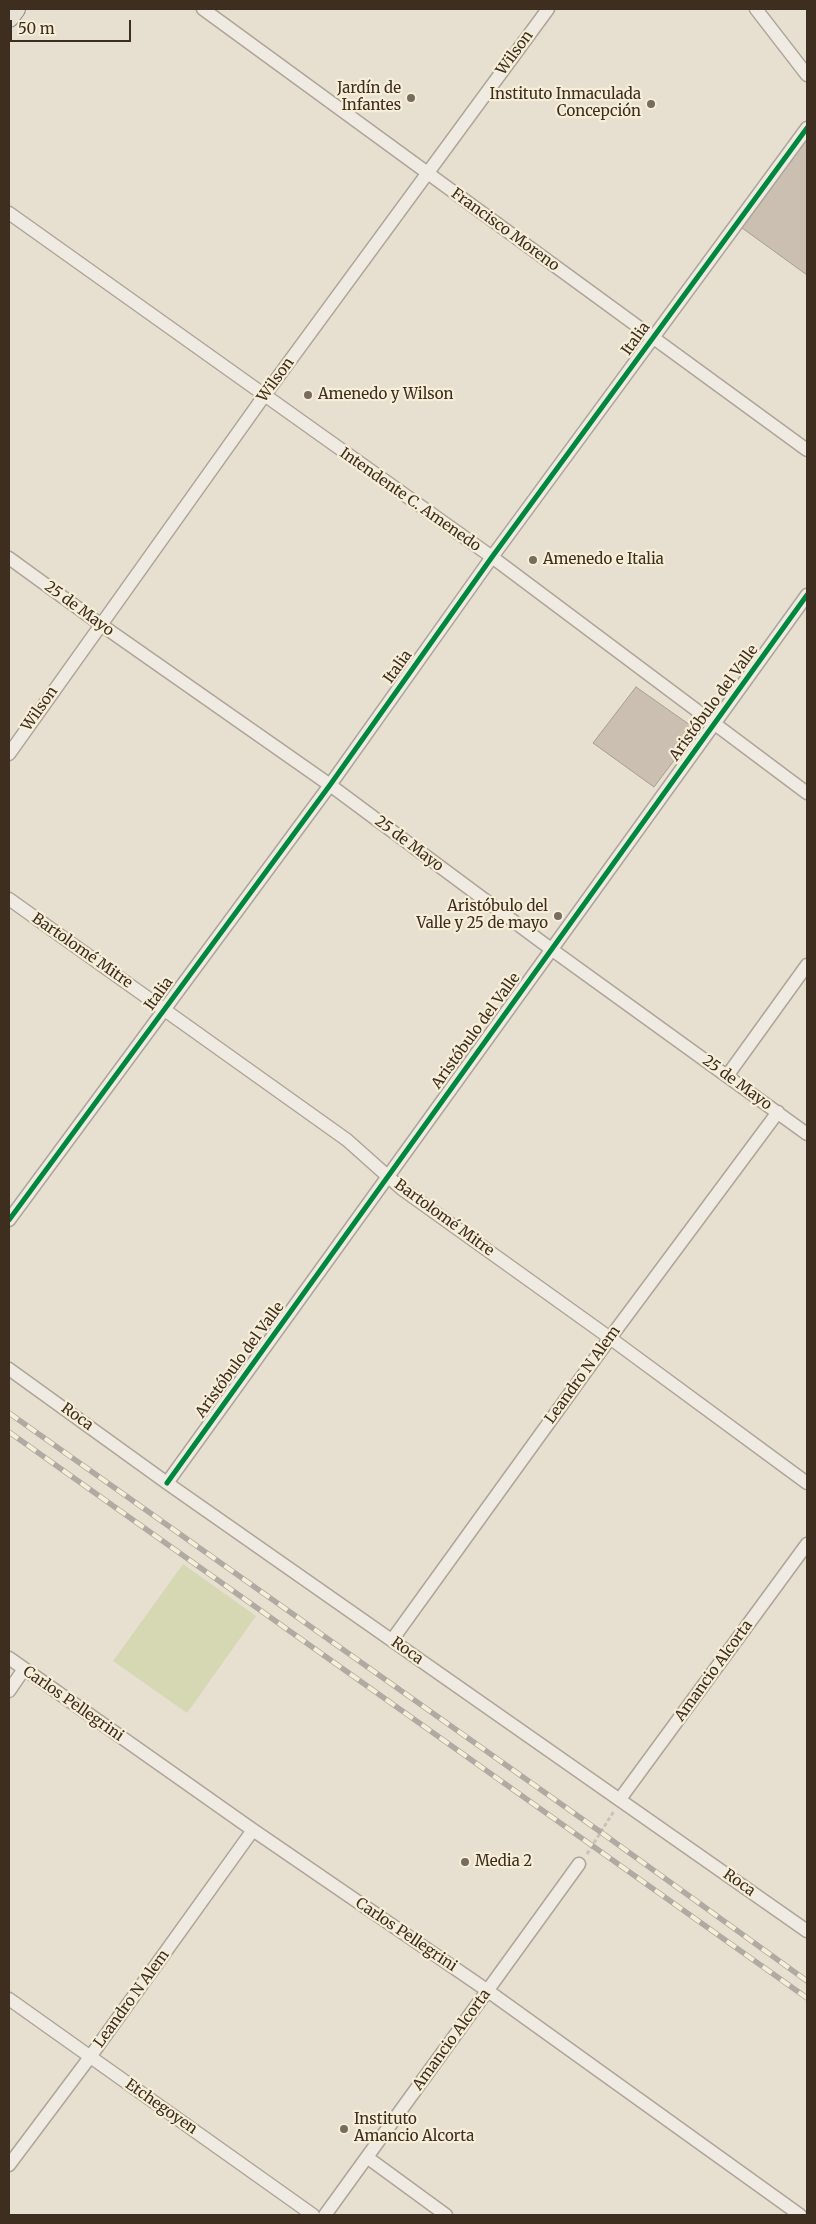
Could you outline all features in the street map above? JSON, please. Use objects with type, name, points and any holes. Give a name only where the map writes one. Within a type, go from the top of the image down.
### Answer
[{"type":"main road","points":[[9,17],[14,9]]},
{"type":"street","name":"Francisco Moreno","points":[[203,9],[807,450]]},
{"type":"street","name":"Wilson","points":[[9,754],[264,396],[548,9]]},
{"type":"street","points":[[756,9],[807,75]]},
{"type":"street","name":"Italia","points":[[9,1220],[330,785],[492,557],[807,128]]},
{"type":"street","name":"Intendente C. Amenedo","points":[[9,213],[492,557],[807,793]]},
{"type":"street","name":"25 de Mayo","points":[[9,558],[330,785],[551,949],[807,1134]]},
{"type":"street","name":"Aristóbulo del Valle","points":[[168,1483],[387,1176],[807,595]]},
{"type":"street","name":"Bartolomé Mitre","points":[[9,899],[347,1140],[402,1188],[807,1483]]},
{"type":"street","points":[[727,1076],[807,966]]},
{"type":"street","name":"Leandro N Alem","points":[[392,1640],[610,1338],[778,1112]]},
{"type":"street","name":"Roca","points":[[9,1369],[168,1483],[807,1931]]},
{"type":"street","name":"Amancio Alcorta","points":[[620,1799],[807,1544]]},
{"type":"street","name":"Carlos Pellegrini","points":[[9,1658],[253,1830],[488,1991],[800,2215]]},
{"type":"street","points":[[9,1691],[24,1669]]},
{"type":"street","name":"Leandro N Alem","points":[[9,2165],[90,2058],[253,1830]]},
{"type":"street","name":"Amancio Alcorta","points":[[324,2215],[368,2158],[582,1861]]},
{"type":"street","name":"Etchegoyen","points":[[9,1999],[313,2215]]},
{"type":"street","points":[[368,2158],[446,2215]]},
{"type":"path","points":[[582,1861],[613,1813]]},
{"type":"green space","points":[[183,1564],[256,1616],[187,1713],[113,1661]]},
{"type":"building","points":[[807,136],[807,275],[738,225]]},
{"type":"building","points":[[636,687],[697,730],[654,787],[593,743]]},
{"type":"railway","points":[[9,1413],[602,1833],[807,1981]]},
{"type":"railway","points":[[9,1432],[807,1998]]},
{"type":"cycle path","points":[[9,1220],[330,785],[492,557],[807,128]]},
{"type":"cycle path","points":[[167,1483],[807,595]]},
{"type":"place","name":"Jardín de Infantes","points":[[411,98]]},
{"type":"place","name":"Instituto Inmaculada Concepción","points":[[651,104]]},
{"type":"place","name":"Amenedo y Wilson","points":[[308,395]]},
{"type":"place","name":"Amenedo e Italia","points":[[533,560]]},
{"type":"place","name":"Aristóbulo del Valle y 25 de mayo","points":[[558,916]]},
{"type":"place","name":"Media 2","points":[[465,1862]]},
{"type":"place","name":"Instituto Amancio Alcorta","points":[[344,2129]]}]
